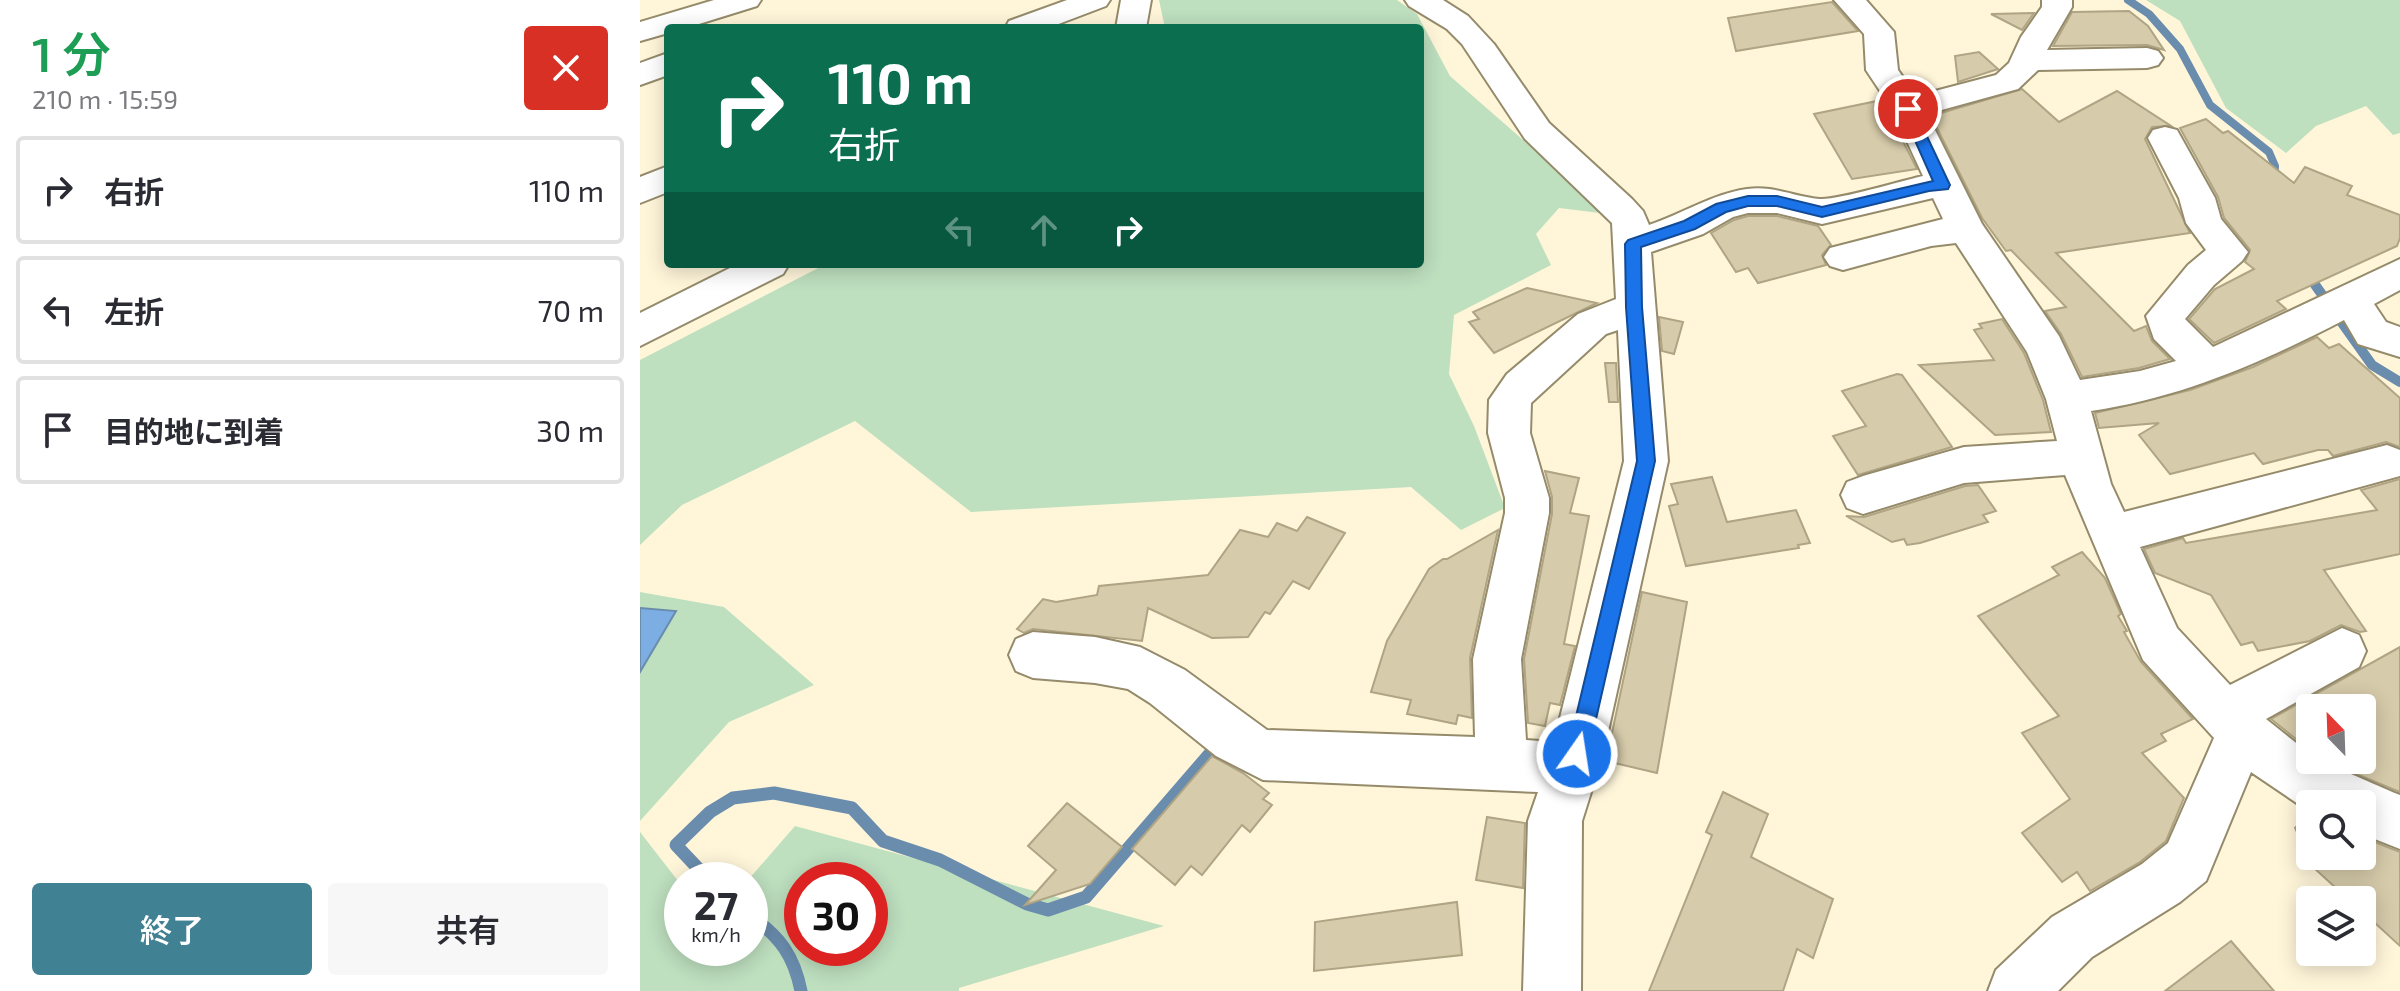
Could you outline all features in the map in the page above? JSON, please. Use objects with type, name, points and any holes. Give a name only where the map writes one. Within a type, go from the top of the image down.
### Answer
[{"type":"street","points":[[666,24],[746,0]]},
{"type":"street","points":[[1031,24],[1095,0]]},
{"type":"street","points":[[1132,24],[1136,0]]},
{"type":"street","points":[[1420,0],[1460,23],[1481,46],[1533,127],[1554,150],[1609,194],[1630,220],[1646,461],[1572,770],[1555,821],[1552,991]]},
{"type":"street","points":[[1849,0],[1879,32],[1882,70],[1908,109],[1966,229],[2045,347],[2067,399],[2089,484],[2160,644],[2175,665],[2259,748],[2316,790]]},
{"type":"street","points":[[1908,109],[2007,82],[2028,60],[2037,37],[2057,7],[2057,0]]},
{"type":"street","points":[[640,32],[664,25]]},
{"type":"street","points":[[2028,60],[2147,58]]},
{"type":"street","points":[[640,75],[664,65]]},
{"type":"street","points":[[2165,138],[2197,198],[2204,223],[2229,252],[2201,275],[2165,316],[2168,328],[2206,365]]},
{"type":"street","points":[[640,191],[664,180]]},
{"type":"street","points":[[1633,244],[1690,225],[1721,208],[1748,201],[1777,201],[1822,212],[1943,185]]},
{"type":"street","points":[[1843,257],[1931,233],[1966,229]]},
{"type":"street","points":[[640,331],[762,268]]},
{"type":"street","points":[[2067,399],[2162,382],[2351,299],[2400,273]]},
{"type":"street","points":[[2351,299],[2372,333],[2400,342]]},
{"type":"street","points":[[1501,763],[1497,659],[1527,513],[1527,498],[1509,433],[1510,400],[1521,385],[1592,324],[1634,307]]},
{"type":"street","points":[[1863,495],[1964,465],[2029,462],[2081,455]]},
{"type":"street","points":[[2111,535],[2387,463]]},
{"type":"street","points":[[2017,991],[2072,937],[2161,883],[2187,862],[2233,722],[2342,651]]},
{"type":"street","points":[[1033,655],[1124,665],[1153,677],[1238,744],[1263,755],[1501,763],[1572,770]]},
{"type":"street","points":[[2376,813],[2400,822]]},
{"type":"green space","points":[[1159,0],[1397,0],[1417,14],[1422,24],[1164,24]]},
{"type":"green space","points":[[2146,0],[2400,0],[2400,133],[2393,135],[2366,106],[2316,126],[2286,153],[2226,108],[2180,21]]},
{"type":"green space","points":[[1424,27],[1450,76],[1608,214],[1559,208],[1536,234],[1551,265],[1454,315],[1449,374],[1474,426],[1505,508],[1461,530],[1411,487],[971,512],[855,421],[682,505],[640,545],[640,360],[818,268],[1424,268]]},
{"type":"green space","points":[[640,592],[724,607],[814,685],[729,722],[640,821]]},
{"type":"green space","points":[[795,826],[1164,926],[959,988],[959,991],[640,991],[640,832],[664,863],[664,966],[768,966],[768,862],[764,862]]},
{"type":"water","points":[[640,608],[676,611],[640,672]]},
{"type":"building","points":[[1832,2],[1858,31],[1736,51],[1728,18]]},
{"type":"building","points":[[2129,11],[2148,26],[2164,50],[2147,45],[2053,46],[2072,12]]},
{"type":"building","points":[[2034,13],[2022,30],[1991,14]]},
{"type":"building","points":[[1979,52],[1998,69],[1958,82],[1955,56]]},
{"type":"building","points":[[2022,89],[2059,122],[2117,91],[2171,126],[2152,127],[2145,139],[2190,233],[2056,253],[2134,331],[2146,326],[2152,341],[2170,359],[2139,368],[2082,377],[2061,334],[2045,311],[2066,307],[2011,250],[2006,251],[1982,218],[1931,116]]},
{"type":"building","points":[[1882,100],[1917,169],[1852,179],[1814,114]]},
{"type":"building","points":[[2206,119],[2223,133],[2228,131],[2294,183],[2305,167],[2352,186],[2347,195],[2400,215],[2397,246],[2277,301],[2286,309],[2214,343],[2189,319],[2215,289],[2254,269],[2245,262],[2250,250],[2224,218],[2218,197],[2180,128]]},
{"type":"building","points":[[1748,216],[1777,216],[1818,226],[1831,245],[1822,255],[1826,265],[1758,283],[1748,268],[1736,272],[1711,233]]},
{"type":"building","points":[[1527,288],[1597,303],[1494,353],[1469,322],[1479,319],[1473,312]]},
{"type":"building","points":[[1659,317],[1683,322],[1674,354],[1662,351]]},
{"type":"building","points":[[2002,319],[2024,353],[2043,400],[2051,432],[1995,435],[1919,365],[1994,360],[1974,330],[1982,328],[1979,324]]},
{"type":"building","points":[[2317,337],[2329,348],[2339,344],[2400,398],[2400,447],[2386,442],[2333,456],[2328,450],[2318,450],[2263,464],[2254,453],[2170,474],[2139,435],[2159,423],[2099,428],[2095,413],[2190,390],[2253,367]]},
{"type":"building","points":[[1605,363],[1616,363],[1618,402],[1609,402]]},
{"type":"building","points":[[1902,375],[1952,447],[1858,475],[1833,436],[1866,426],[1842,391]]},
{"type":"building","points":[[1545,471],[1579,478],[1570,513],[1589,516],[1564,644],[1575,646],[1560,705],[1550,703],[1545,726],[1528,723],[1524,659],[1552,514],[1552,497]]},
{"type":"building","points":[[1712,477],[1727,522],[1796,510],[1810,543],[1798,545],[1799,548],[1686,566],[1669,506],[1678,504],[1671,484]]},
{"type":"building","points":[[2400,479],[2400,554],[2324,570],[2366,631],[2341,625],[2310,641],[2258,651],[2253,642],[2241,645],[2211,595],[2155,573],[2144,549],[2183,538],[2186,543],[2377,510],[2361,490]]},
{"type":"building","points":[[1978,485],[1996,511],[1983,515],[1988,522],[1920,543],[1907,545],[1904,539],[1892,542],[1846,516],[1864,517],[1965,486]]},
{"type":"building","points":[[1307,517],[1345,533],[1309,589],[1293,581],[1270,614],[1265,612],[1248,637],[1212,638],[1148,608],[1142,641],[1033,629],[1024,633],[1017,629],[1043,599],[1056,602],[1097,595],[1099,586],[1208,575],[1240,530],[1268,537],[1277,523],[1297,531]]},
{"type":"building","points":[[1498,530],[1470,658],[1472,718],[1458,715],[1456,724],[1407,714],[1411,700],[1371,692],[1387,641],[1429,569]]},
{"type":"building","points":[[2082,552],[2105,578],[2121,614],[2118,616],[2127,631],[2124,632],[2141,662],[2193,719],[2161,734],[2166,741],[2142,753],[2184,798],[2166,841],[2140,862],[2090,891],[2077,872],[2062,882],[2022,833],[2070,799],[2022,733],[2059,716],[1978,616],[2059,575],[2052,567]]},
{"type":"building","points":[[1642,592],[1687,602],[1657,773],[1606,761]]},
{"type":"building","points":[[2400,647],[2400,792],[2357,774],[2376,774],[2376,694],[2316,694]]},
{"type":"building","points":[[2296,705],[2296,739],[2271,719]]},
{"type":"building","points":[[1212,756],[1243,773],[1269,793],[1263,799],[1272,805],[1250,832],[1242,825],[1202,875],[1191,866],[1175,885],[1132,849]]},
{"type":"building","points":[[1723,792],[1768,814],[1751,857],[1833,899],[1813,958],[1797,949],[1783,991],[1649,991],[1712,835],[1706,832]]},
{"type":"building","points":[[1067,803],[1122,847],[1090,884],[1025,905],[1056,870],[1028,846]]},
{"type":"building","points":[[1487,817],[1525,823],[1523,888],[1476,880]]},
{"type":"building","points":[[2376,843],[2400,852],[2400,946],[2376,924],[2376,886],[2334,886],[2316,870],[2376,870]]},
{"type":"building","points":[[1457,902],[1462,955],[1314,971],[1315,922]]},
{"type":"building","points":[[2231,941],[2274,991],[2165,991]]},
{"type":"waterway","points":[[2128,0],[2149,14],[2180,49],[2210,105],[2269,152],[2275,166],[2274,183]]},
{"type":"waterway","points":[[2306,272],[2372,365],[2400,382]]},
{"type":"waterway","points":[[692,862],[676,845],[710,812],[733,798],[774,793],[852,808],[883,841],[940,860],[1027,904],[1048,910],[1086,897],[1213,750]]},
{"type":"waterway","points":[[768,930],[790,957],[801,991]]},
{"type":"route","points":[[1577,754],[1646,461],[1634,307],[1633,244],[1690,225],[1721,208],[1748,201],[1777,201],[1822,212],[1943,185],[1908,109]]}]
